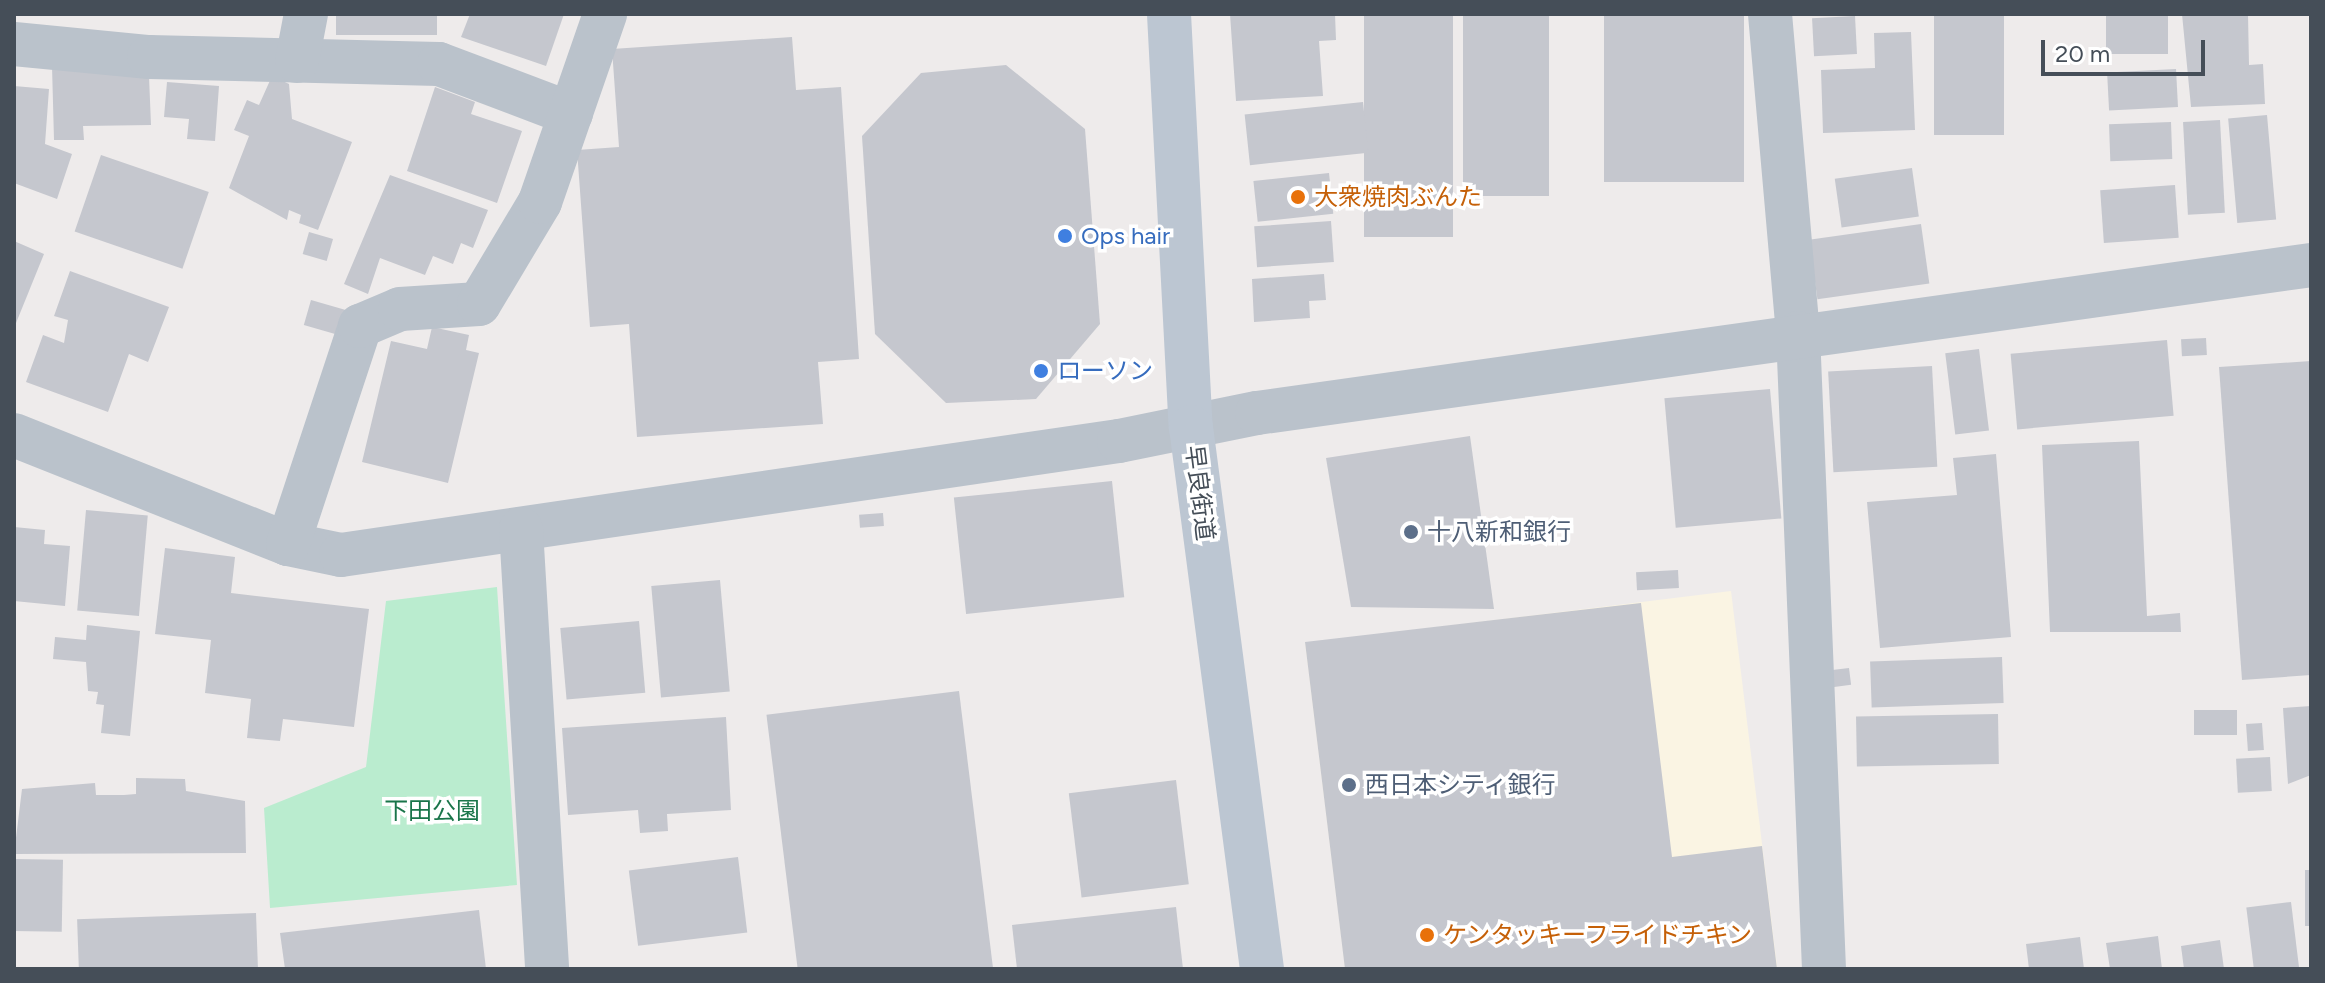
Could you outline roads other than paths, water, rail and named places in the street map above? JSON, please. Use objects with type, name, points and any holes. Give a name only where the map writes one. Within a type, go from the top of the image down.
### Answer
[{"type":"street","points":[[297,61],[306,14]]},
{"type":"street","points":[[288,544],[360,326],[400,309],[479,304],[540,202],[605,14]]},
{"type":"street","name":"早良街道","points":[[1169,14],[1191,427],[1262,969]]},
{"type":"street","points":[[1770,14],[1798,333],[1824,969]]},
{"type":"street","points":[[14,44],[297,61],[439,64],[571,114]]},
{"type":"street","points":[[14,435],[288,544],[341,555],[1798,333],[2311,265]]},
{"type":"street","points":[[521,529],[547,969]]},
{"type":"place","name":"大衆焼肉ぶんた","points":[[1298,197]]},
{"type":"place","name":"Ops hair","points":[[1065,236]]},
{"type":"place","name":"ローソン","points":[[1041,371]]},
{"type":"place","name":"十八新和銀行","points":[[1411,532]]},
{"type":"place","name":"西日本シティ銀行","points":[[1349,785]]},
{"type":"place","name":"ケンタッキーフライドチキン","points":[[1427,935]]},
{"type":"park label","name":"下田公園","points":[[432,811]]}]
